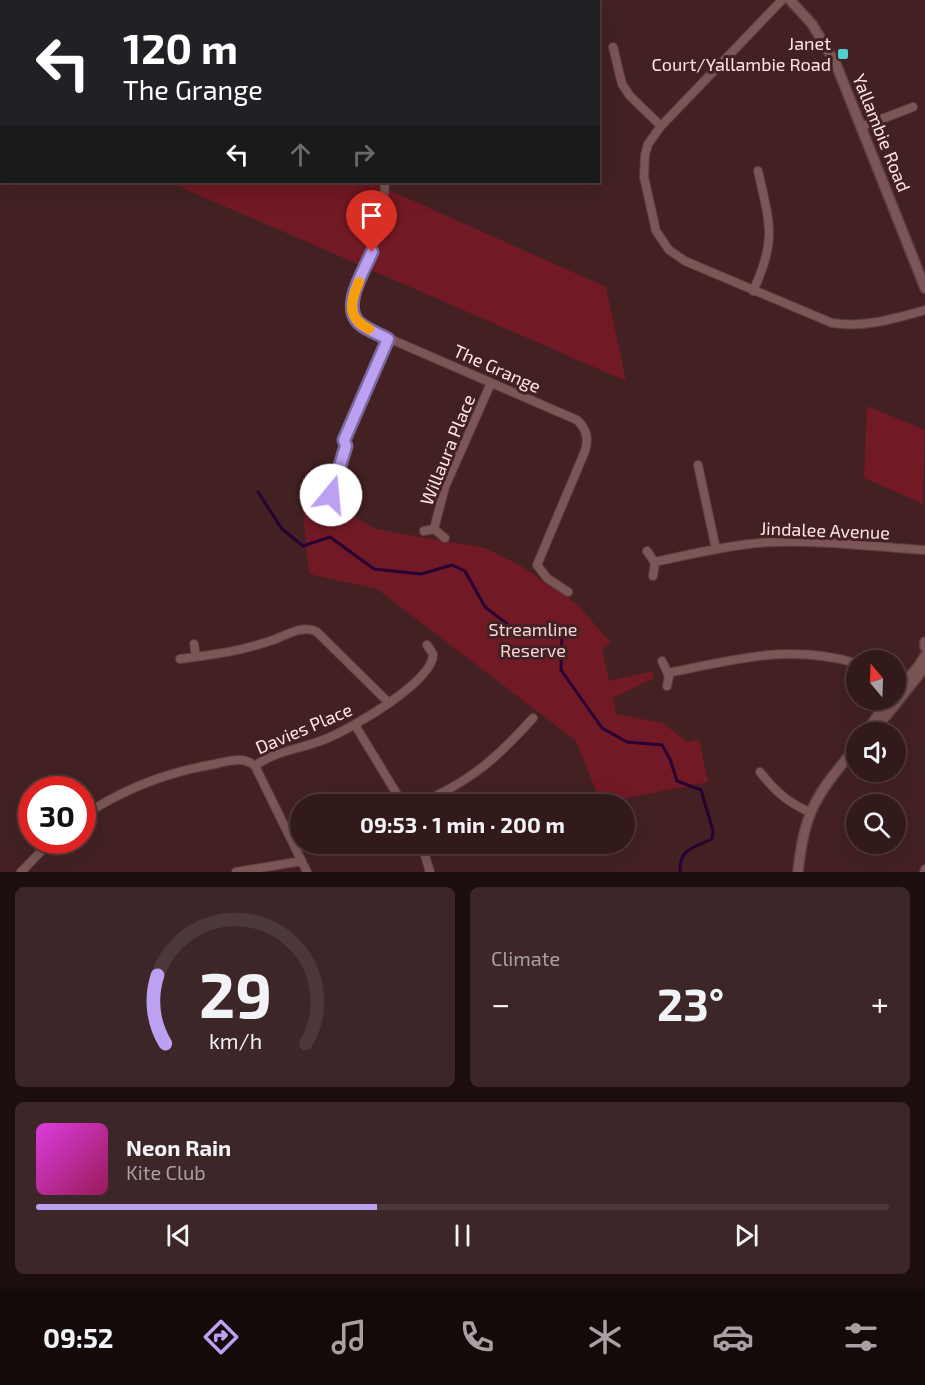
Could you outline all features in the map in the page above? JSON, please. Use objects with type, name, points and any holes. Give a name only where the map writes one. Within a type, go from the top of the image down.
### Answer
[{"type":"street","points":[[782,0],[661,126],[648,144],[643,166],[656,231],[675,256],[823,320],[844,325],[875,324],[925,309]]},
{"type":"street","name":"Yallambie Road","points":[[790,0],[812,24],[830,52],[925,288]]},
{"type":"street","points":[[613,47],[622,84],[630,96],[661,126]]},
{"type":"street","points":[[861,127],[913,107]]},
{"type":"street","points":[[753,291],[766,261],[770,236],[768,213],[758,171]]},
{"type":"street","name":"The Grange","points":[[385,183],[378,232],[354,295],[352,307],[356,319],[360,324],[388,339],[577,420],[586,433],[587,445],[537,565],[547,578],[568,592]]},
{"type":"street","points":[[331,495],[346,446],[344,440],[388,339]]},
{"type":"street","name":"Willaura Place","points":[[434,529],[445,487],[491,383]]},
{"type":"street","points":[[698,465],[716,549]]},
{"type":"street","name":"Willaura Place","points":[[423,531],[434,529],[445,538]]},
{"type":"street","name":"Jindalee Avenue","points":[[654,562],[753,543],[797,542],[925,550]]},
{"type":"street","points":[[647,551],[654,562],[655,568],[652,576]]},
{"type":"street","points":[[180,659],[244,650],[299,630],[311,629],[317,632],[388,703]]},
{"type":"street","points":[[925,642],[925,647]]},
{"type":"street","points":[[194,644],[196,657]]},
{"type":"street","name":"Davies Place","points":[[255,766],[271,756],[310,745],[355,725],[388,703],[408,688],[432,664],[433,654],[427,645]]},
{"type":"street","points":[[668,673],[739,658],[772,654],[815,655],[846,661]]},
{"type":"street","points":[[906,680],[925,656]]},
{"type":"street","points":[[662,661],[668,673],[667,686]]},
{"type":"street","points":[[906,681],[925,667]]},
{"type":"street","points":[[880,722],[890,710]]},
{"type":"street","points":[[440,794],[485,767],[501,754],[533,718]]},
{"type":"street","points":[[355,725],[397,794]]},
{"type":"street","points":[[96,809],[118,796],[166,775],[237,760],[248,761],[255,766],[307,872]]},
{"type":"street","points":[[798,872],[804,832],[810,812],[846,760]]},
{"type":"street","points":[[760,772],[787,801],[810,812]]},
{"type":"street","points":[[21,872],[38,854]]},
{"type":"street","points":[[424,854],[430,872]]},
{"type":"street","points":[[236,872],[302,861]]},
{"type":"green space","points":[[171,183],[373,183],[606,287],[626,381]]},
{"type":"green space","points":[[867,406],[925,430],[923,504],[864,478]]},
{"type":"green space","name":"Streamline Reserve","points":[[300,483],[375,529],[485,548],[521,566],[578,605],[611,643],[602,649],[609,681],[653,671],[654,678],[613,698],[616,714],[663,723],[687,742],[699,739],[708,782],[635,796],[635,794],[597,794],[576,741],[377,589],[309,574]]},
{"type":"waterway","points":[[258,492],[282,529],[303,546],[330,537],[374,569],[421,574],[452,565],[465,571],[485,607],[519,633],[557,625],[562,631],[561,670],[602,728],[627,742],[662,745],[670,759],[677,781],[701,790],[713,831],[712,839],[693,847],[685,854],[680,864],[680,872]]},
{"type":"slow traffic","points":[[359,282],[352,302],[353,313],[360,324],[369,329]]},
{"type":"place","name":"Janet Court/Yallambie Road","points":[[843,54]]},
{"type":"route","points":[[331,495],[346,446],[344,440],[388,339],[360,324],[353,313],[354,295],[372,252]]}]
